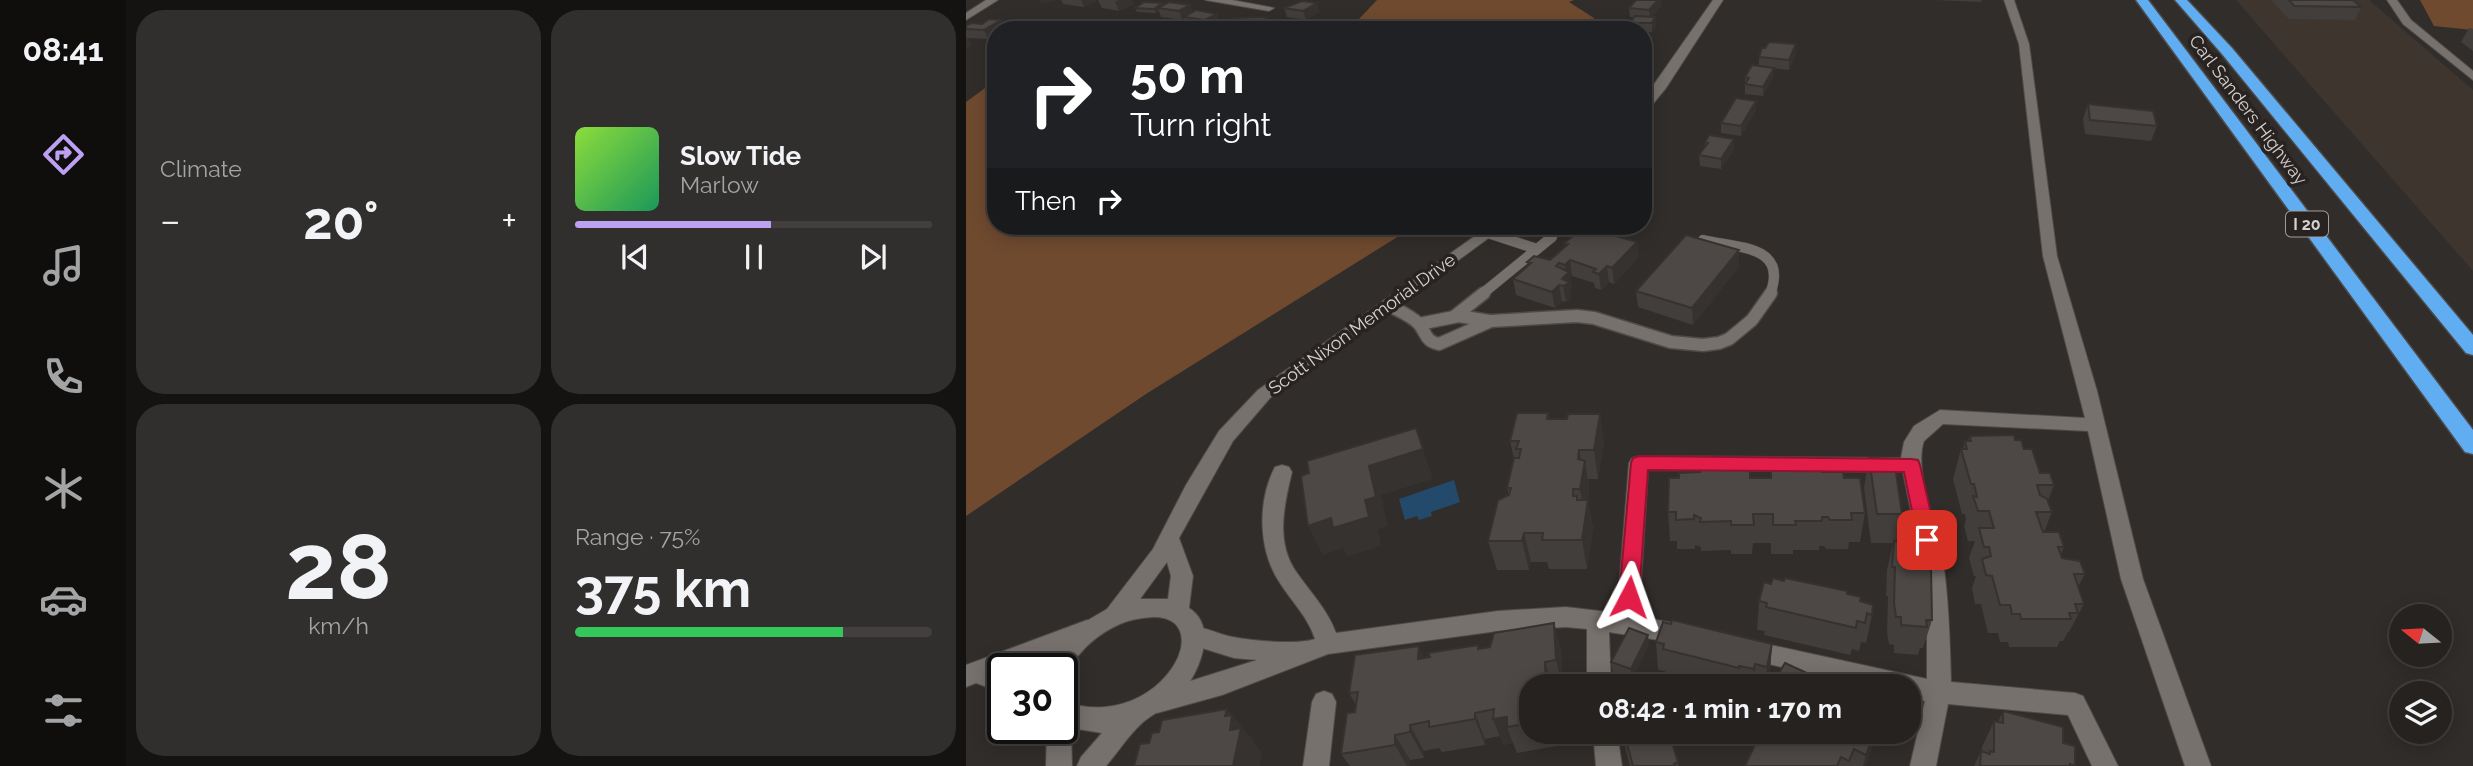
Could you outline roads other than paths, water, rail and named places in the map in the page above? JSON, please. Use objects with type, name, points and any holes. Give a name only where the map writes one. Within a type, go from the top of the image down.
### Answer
[{"type":"highway","name":"Carl Sanders Highway","points":[[2142,0],[2473,446]]},
{"type":"highway","name":"Carl Sanders Highway","points":[[2180,0],[2227,51],[2473,348]]},
{"type":"highway","points":[[2196,0],[2210,18],[2227,51]]},
{"type":"street","points":[[966,17],[993,0]]},
{"type":"street","points":[[1210,0],[1269,8]]},
{"type":"street","points":[[1652,97],[1718,0]]},
{"type":"street","points":[[2009,0],[2024,44],[2050,256],[2096,425],[2132,579],[2198,766]]},
{"type":"street","points":[[2392,0],[2407,22],[2473,77]]},
{"type":"street","points":[[2454,61],[2473,62]]},
{"type":"street","name":"Scott Nixon Memorial Drive","points":[[1115,615],[1160,555],[1193,490],[1226,436],[1264,394],[1485,235]]},
{"type":"street","points":[[1923,766],[1939,692],[1938,615],[1933,566],[1909,449],[1916,435],[1940,417],[2096,425]]},
{"type":"street","points":[[1627,624],[1639,463],[1911,465]]},
{"type":"street","points":[[1282,472],[1274,502],[1273,535],[1276,556],[1319,620],[1328,644]]},
{"type":"street","points":[[1169,537],[1182,576],[1177,611]]},
{"type":"street","points":[[1068,653],[1093,628],[1115,615],[1138,608],[1159,606],[1177,611],[1189,621],[1194,636],[1191,655],[1182,674],[1144,708],[1090,766]]},
{"type":"street","points":[[1078,722],[1098,723],[1222,684],[1328,644],[1498,621],[1566,617],[1627,624],[1702,639]]},
{"type":"street","points":[[1598,620],[1599,674]]},
{"type":"street","points":[[972,675],[1093,628]]},
{"type":"street","points":[[1194,636],[1234,648],[1303,652]]},
{"type":"street","points":[[1726,645],[1939,692],[2074,704],[2105,766]]},
{"type":"street","points":[[1316,766],[1324,702]]},
{"type":"street","points":[[1059,744],[1059,766]]},
{"type":"street","points":[[1606,744],[1609,766]]},
{"type":"lane","points":[[1506,235],[1537,249]]},
{"type":"lane","points":[[1455,316],[1552,237]]},
{"type":"lane","points":[[1388,305],[1419,324],[1455,316],[1489,321],[1592,318],[1682,345],[1720,343],[1751,323],[1776,284],[1775,266],[1768,257],[1703,240]]},
{"type":"lane","points":[[1419,324],[1422,337],[1433,343],[1448,343],[1489,321]]},
{"type":"water","points":[[1454,480],[1460,502],[1431,512],[1432,516],[1419,520],[1417,516],[1405,520],[1399,499]]}]
